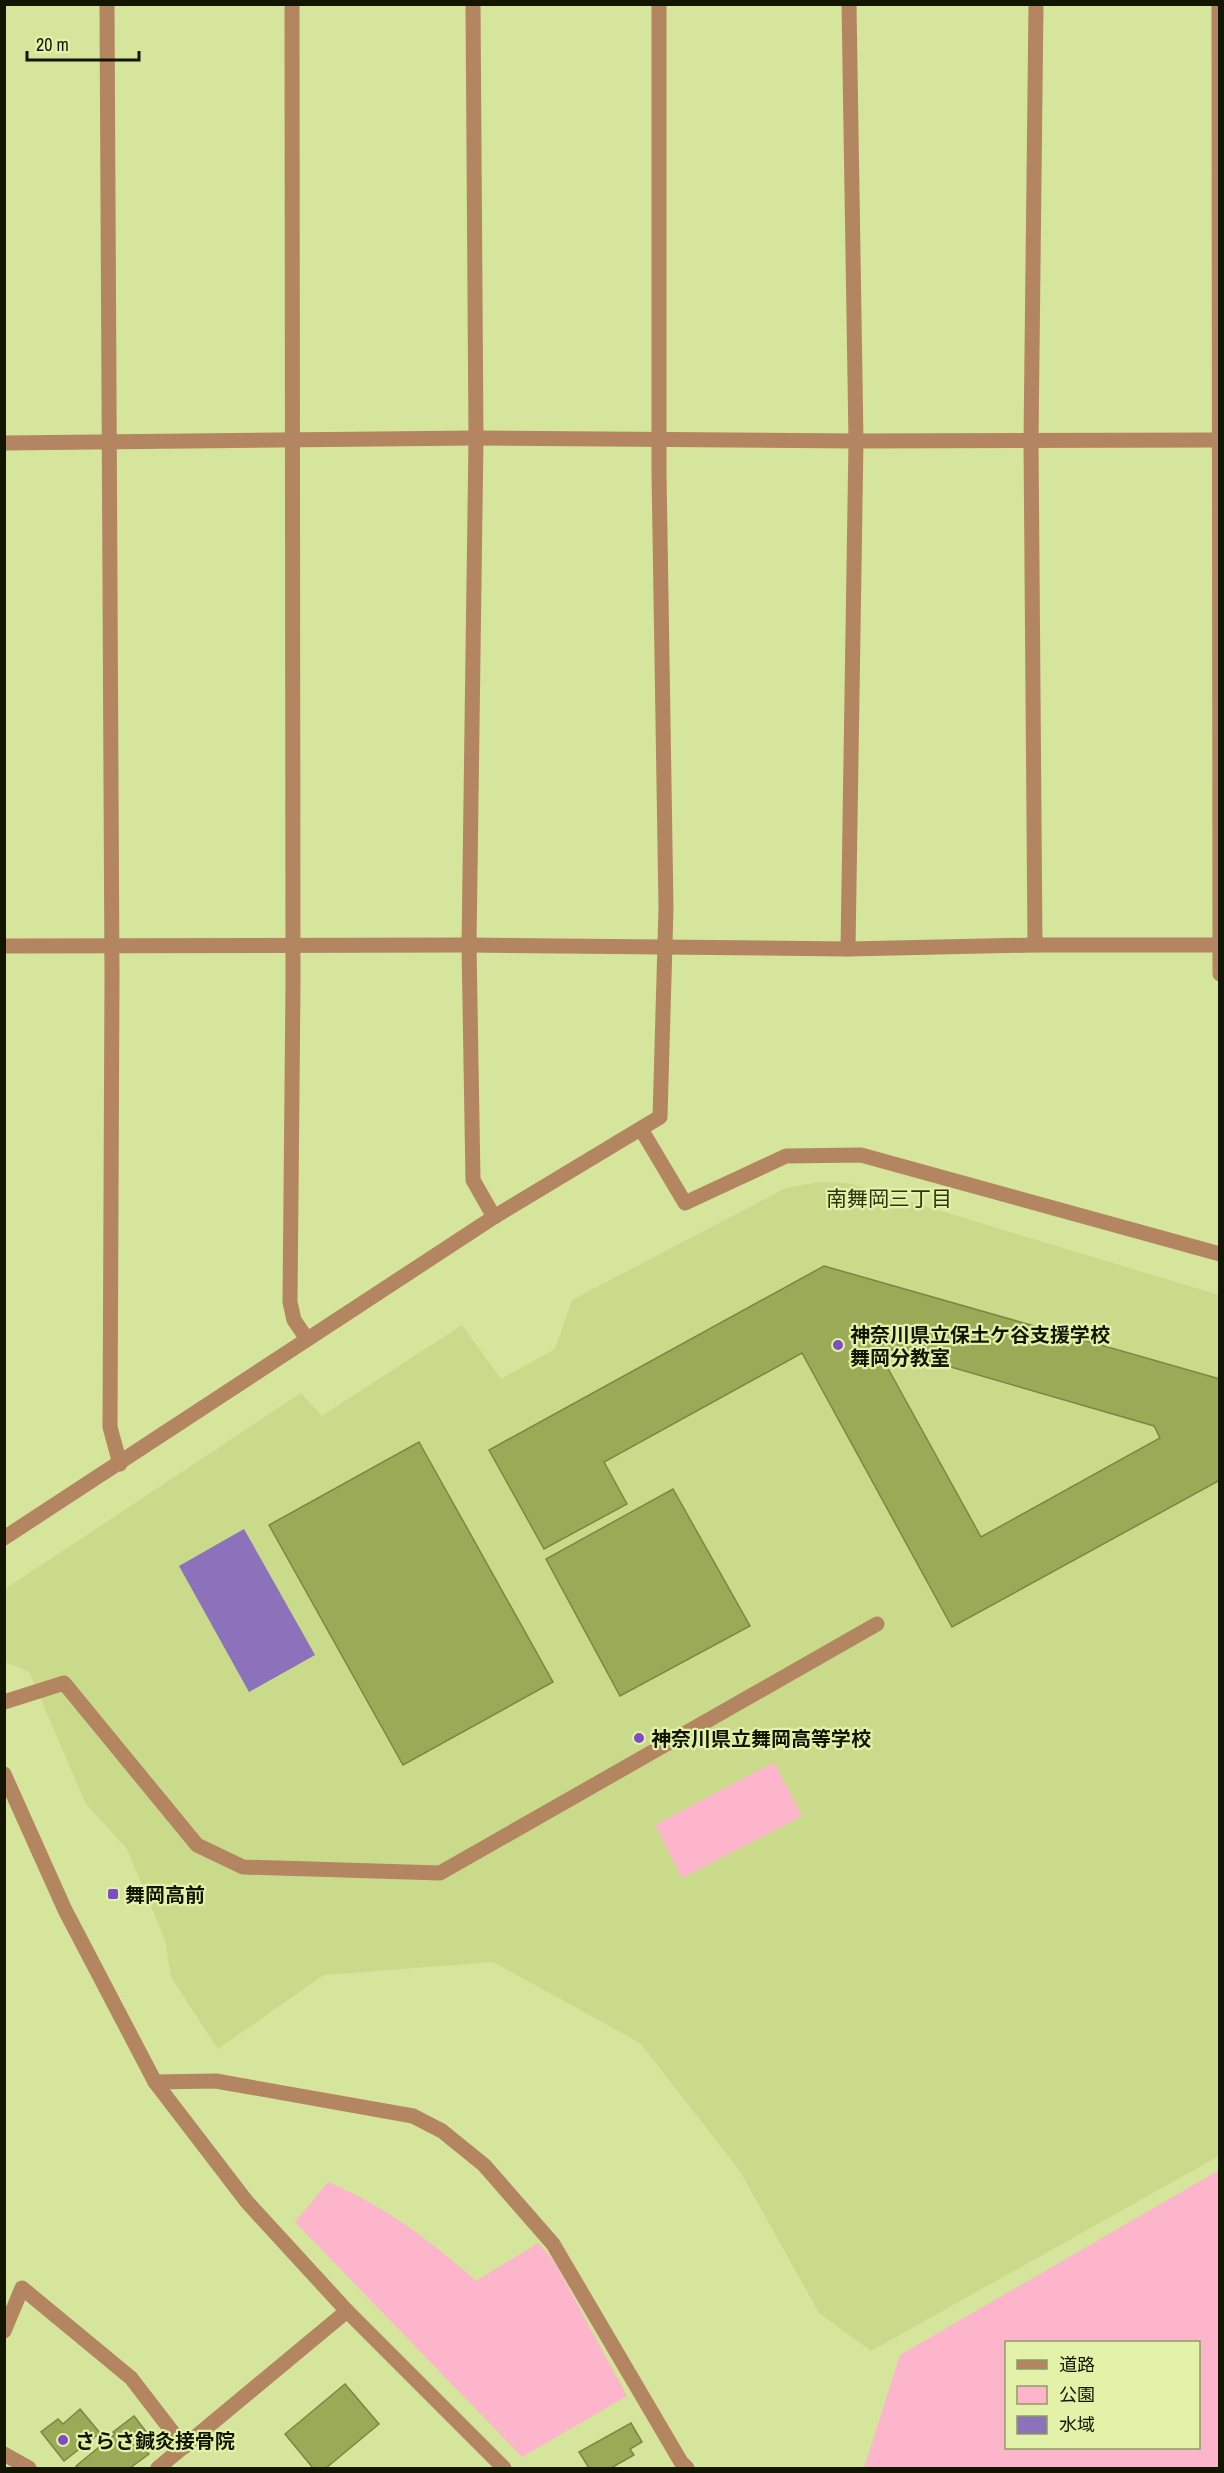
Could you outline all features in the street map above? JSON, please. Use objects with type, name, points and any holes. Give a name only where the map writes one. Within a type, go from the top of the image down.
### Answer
[{"type":"street","points":[[107,4],[112,945],[110,1427],[120,1464]]},
{"type":"street","points":[[292,4],[290,1302],[294,1320],[307,1339]]},
{"type":"street","points":[[473,4],[476,438],[469,945],[473,1180],[494,1217]]},
{"type":"street","points":[[4,1538],[494,1217],[660,1117],[666,908],[659,440],[659,4]]},
{"type":"street","points":[[848,949],[856,441],[849,4]]},
{"type":"street","points":[[1035,945],[1032,441],[1036,4]]},
{"type":"street","points":[[1219,4],[1220,974]]},
{"type":"street","points":[[4,443],[476,438],[856,441],[1219,440]]},
{"type":"street","points":[[4,946],[469,945],[848,949],[1035,945],[1219,945]]},
{"type":"street","points":[[641,1129],[684,1203],[786,1156],[861,1155],[1220,1254]]},
{"type":"street","points":[[4,1702],[64,1683],[197,1845],[243,1867],[440,1873],[877,1624]]},
{"type":"street","points":[[4,1774],[65,1910],[155,2082],[247,2202],[347,2311],[504,2469]]},
{"type":"street","points":[[155,2082],[216,2081],[413,2116],[442,2131],[484,2165],[553,2244],[687,2469]]},
{"type":"street","points":[[4,2331],[22,2288],[131,2378],[184,2447]]},
{"type":"street","points":[[158,2469],[347,2311]]},
{"type":"street","points":[[4,2454],[29,2469]]},
{"type":"shaded area","name":"神奈川県立舞岡高等学校","points":[[819,1182],[848,1183],[1219,1295],[1219,2156],[871,2351],[819,2313],[740,2171],[640,2043],[493,1962],[324,1975],[218,2049],[171,1977],[165,1940],[127,1849],[86,1804],[29,1672],[5,1662],[5,1589],[301,1393],[322,1416],[462,1325],[501,1379],[555,1349],[572,1300],[786,1188]]},
{"type":"green space","points":[[774,1762],[802,1816],[682,1878],[655,1825]]},
{"type":"green space","points":[[1219,2170],[1219,2468],[864,2468],[900,2355]]},
{"type":"green space","points":[[328,2182],[388,2213],[442,2252],[476,2281],[538,2243],[554,2261],[627,2396],[522,2457],[295,2222]]},
{"type":"water","points":[[244,1529],[315,1655],[249,1692],[179,1566]]},
{"type":"building","points":[[824,1266],[1220,1379],[1220,1480],[952,1627],[802,1353],[604,1462],[627,1504],[544,1549],[489,1450]],"holes":[[[882,1347],[1154,1426],[1160,1438],[981,1537],[880,1354]]]},
{"type":"building","points":[[419,1442],[553,1682],[403,1765],[269,1525]]},
{"type":"building","points":[[673,1489],[750,1626],[620,1696],[546,1559]]},
{"type":"building","points":[[345,2384],[379,2424],[326,2468],[313,2468],[285,2434]]},
{"type":"building","points":[[80,2409],[100,2433],[64,2461],[41,2432],[58,2419],[63,2424]]},
{"type":"building","points":[[134,2416],[155,2443],[145,2450],[149,2454],[130,2468],[78,2468],[76,2466],[115,2434],[113,2432]]},
{"type":"building","points":[[631,2423],[642,2442],[630,2449],[634,2455],[611,2468],[589,2468],[579,2452]]},
{"type":"place","name":"神奈川県立保土ケ谷支援学校 舞岡分教室","points":[[838,1345]]},
{"type":"place","name":"神奈川県立舞岡高等学校","points":[[639,1738]]},
{"type":"place","name":"舞岡高前","points":[[113,1894]]},
{"type":"place","name":"さらさ鍼灸接骨院","points":[[63,2440]]},
{"type":"district","name":"南舞岡三丁目","points":[[889,1198]]}]
